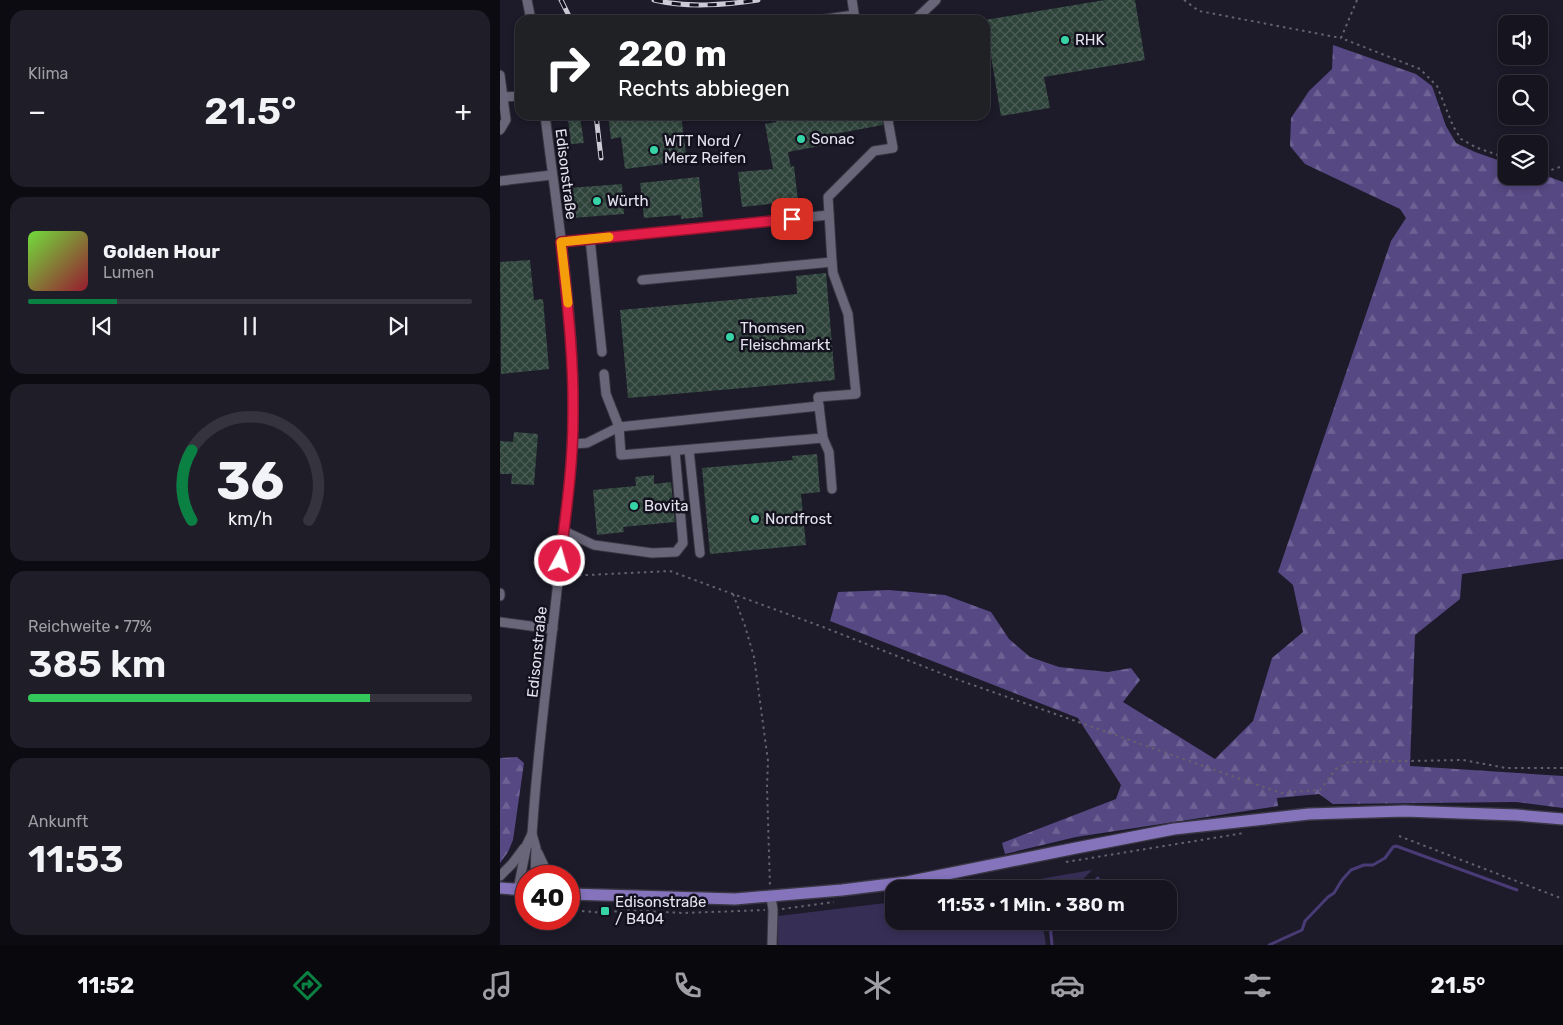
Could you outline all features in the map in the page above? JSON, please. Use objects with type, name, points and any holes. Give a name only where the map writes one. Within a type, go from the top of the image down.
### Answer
[{"type":"main road","points":[[580,895],[706,899],[771,897],[842,890],[907,882],[1174,830],[1309,814],[1404,811],[1516,815],[1563,819]]},
{"type":"main road","points":[[500,888],[515,889]]},
{"type":"street","points":[[527,0],[529,15]]},
{"type":"street","points":[[852,0],[854,15]]},
{"type":"street","points":[[920,15],[936,0]]},
{"type":"street","points":[[500,75],[506,120],[500,130]]},
{"type":"street","points":[[504,98],[515,97]]},
{"type":"street","name":"Edisonstraße","points":[[535,865],[536,848],[532,834],[537,768],[573,444],[572,364],[561,242],[546,120]]},
{"type":"street","points":[[832,489],[829,452],[823,438],[818,397],[856,394],[848,314],[833,273],[828,198],[874,151],[893,148],[888,120]]},
{"type":"street","points":[[500,181],[552,175]]},
{"type":"street","points":[[561,242],[829,215]]},
{"type":"street","points":[[590,239],[602,352]]},
{"type":"street","points":[[642,280],[832,262]]},
{"type":"street","points":[[604,374],[606,394],[619,427],[621,455],[823,438]]},
{"type":"street","points":[[573,444],[587,443],[619,427],[819,406]]},
{"type":"street","points":[[689,450],[700,552]]},
{"type":"street","points":[[564,531],[594,545],[652,553],[676,552],[683,543],[675,451]]},
{"type":"street","points":[[500,622],[553,629]]},
{"type":"street","name":"Edisonstraße","points":[[525,865],[527,844],[532,834]]},
{"type":"street","points":[[500,876],[527,844]]},
{"type":"street","points":[[536,848],[544,865]]},
{"type":"street","points":[[771,897],[773,910],[772,945]]},
{"type":"path","points":[[1184,0],[1199,11],[1341,38],[1420,69],[1437,86],[1453,126],[1461,139],[1475,148],[1498,155]]},
{"type":"path","points":[[1341,38],[1357,0]]},
{"type":"path","points":[[1548,171],[1563,166]]},
{"type":"path","points":[[559,576],[670,571],[823,627],[954,678],[1282,793],[1320,790],[1336,769],[1349,762],[1464,760],[1506,768],[1563,768]]},
{"type":"path","points":[[733,594],[754,656],[768,761],[766,786],[771,897]]},
{"type":"path","points":[[1062,862],[1243,833]]},
{"type":"path","points":[[1399,836],[1563,898]]},
{"type":"path","points":[[580,911],[605,913],[625,910],[683,913],[773,910]]},
{"type":"shaded area","points":[[1092,870],[1083,880],[1033,880]]},
{"type":"shaded area","points":[[885,903],[885,930],[1044,930],[1046,945],[778,945],[778,916]]},
{"type":"green space","points":[[1333,45],[1416,74],[1432,86],[1446,126],[1456,143],[1498,160],[1498,185],[1548,185],[1548,176],[1563,182],[1563,559],[1462,574],[1460,599],[1415,635],[1410,766],[1563,776],[1563,808],[1516,802],[1333,804],[1319,794],[1277,798],[1278,806],[1076,837],[1005,854],[1002,843],[1116,799],[1121,785],[1078,718],[830,621],[838,592],[889,590],[945,595],[991,612],[1009,639],[1030,657],[1059,667],[1108,672],[1131,668],[1140,680],[1123,702],[1215,759],[1253,721],[1272,658],[1303,632],[1293,585],[1278,572],[1391,241],[1406,218],[1400,209],[1305,164],[1290,146],[1291,118],[1309,91],[1332,69]]},
{"type":"green space","points":[[517,757],[524,763],[513,840],[508,852],[500,863],[500,758]]},
{"type":"building","name":"RHK","points":[[1105,0],[1135,0],[1145,60],[1044,77],[1050,108],[1001,116],[990,50],[990,19]]},
{"type":"building","points":[[568,120],[580,120],[584,143],[571,144]]},
{"type":"building","name":"WTT Nord / Merz Reifen","points":[[609,120],[682,120],[687,161],[625,169],[621,137],[611,139]]},
{"type":"building","points":[[776,120],[882,120],[883,125],[834,134],[836,143],[788,152],[791,167],[794,166],[798,201],[742,207],[738,172],[773,169],[765,124],[776,122]]},
{"type":"building","points":[[699,177],[703,217],[681,219],[681,215],[644,218],[640,183]]},
{"type":"building","name":"Würth","points":[[622,184],[624,214],[572,218],[569,188]]},
{"type":"building","points":[[530,260],[534,300],[543,299],[549,369],[501,374],[500,262]]},
{"type":"building","points":[[826,273],[835,380],[628,398],[620,310],[797,294],[796,276]]},
{"type":"building","points":[[514,432],[538,434],[534,485],[511,484],[512,474],[500,474],[500,441],[513,442]]},
{"type":"building","name":"Nordfrost","points":[[817,454],[820,492],[801,494],[806,545],[710,554],[702,468],[793,460],[792,456]]},
{"type":"building","name":"Bovita","points":[[654,475],[654,484],[671,482],[675,522],[623,527],[624,532],[597,535],[593,490],[636,486],[635,477]]},
{"type":"waterway","points":[[1269,945],[1302,930],[1305,921],[1334,893],[1351,870],[1364,865],[1373,865],[1385,858],[1393,847],[1396,846],[1517,890]]},
{"type":"waterway","points":[[1051,930],[1052,945]]},
{"type":"railway","points":[[561,0],[568,15]]},
{"type":"railway","points":[[654,0],[667,3],[706,5],[758,0]]},
{"type":"railway","points":[[597,120],[601,158]]},
{"type":"slow traffic","points":[[568,303],[561,242],[609,237]]},
{"type":"place","name":"RHK","points":[[1065,40]]},
{"type":"place","name":"Sonac","points":[[801,139]]},
{"type":"place","name":"WTT Nord / Merz Reifen","points":[[654,150]]},
{"type":"place","name":"Würth","points":[[597,201]]},
{"type":"place","name":"Thomsen Fleischmarkt","points":[[730,337]]},
{"type":"place","name":"Bovita","points":[[634,506]]},
{"type":"place","name":"Nordfrost","points":[[755,519]]},
{"type":"place","name":"Edisonstraße / B404","points":[[605,911]]},
{"type":"route","points":[[560,561],[573,444],[570,324],[561,242],[792,219]]}]
